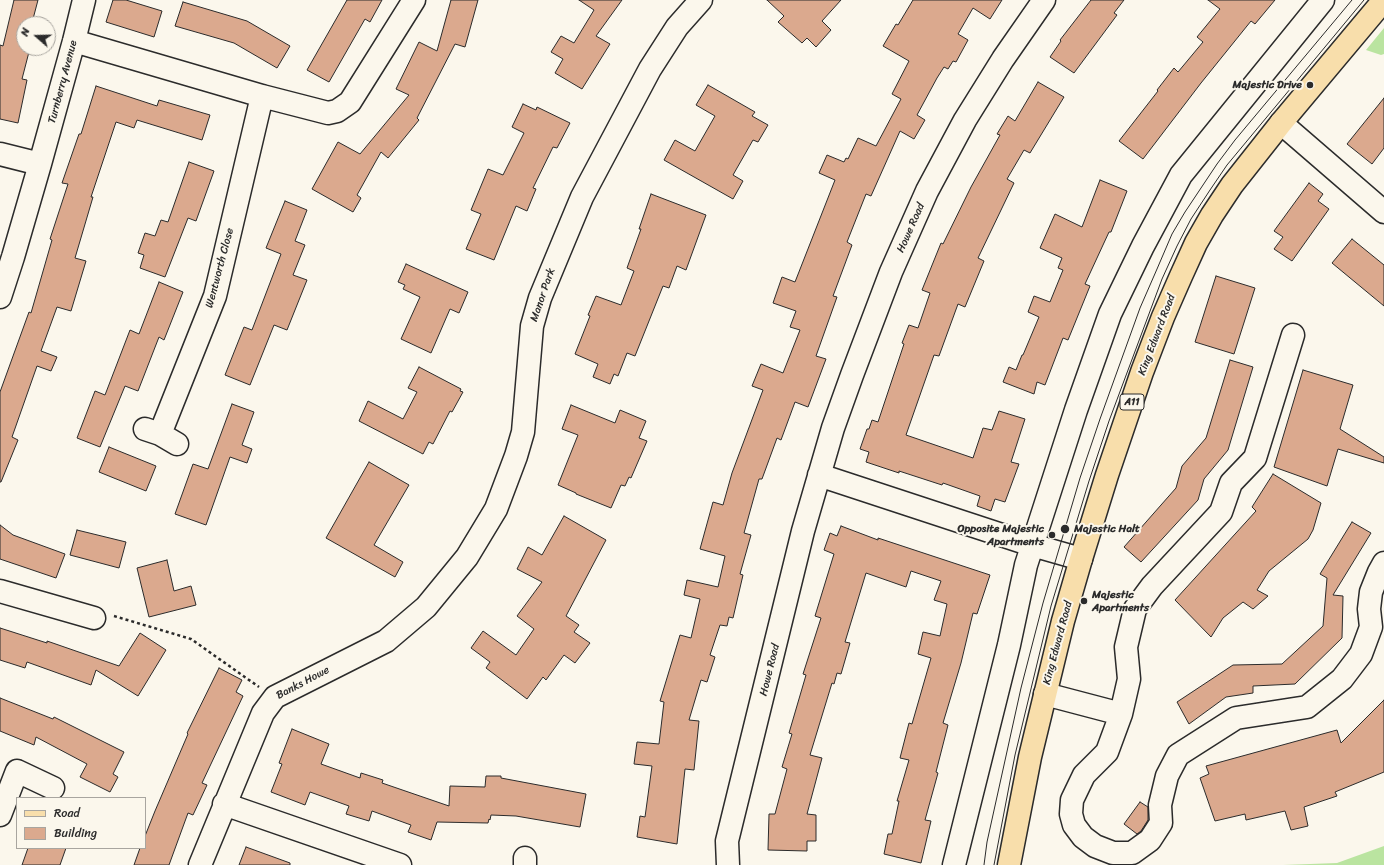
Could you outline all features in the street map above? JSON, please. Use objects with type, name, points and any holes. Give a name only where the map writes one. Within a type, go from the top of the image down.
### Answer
[{"type":"main road","name":"King Edward Road","points":[[1009,865],[1028,764],[1063,621],[1081,559],[1140,379],[1180,276],[1212,215],[1232,185],[1384,0]]},
{"type":"street","name":"Turnberry Avenue","points":[[0,297],[14,257],[84,0]]},
{"type":"street","points":[[74,41],[262,96],[328,113],[337,111],[350,102],[358,92],[414,0]]},
{"type":"street","name":"Manor Park","points":[[412,620],[426,607],[467,557],[496,509],[516,456],[523,432],[532,326],[540,298],[582,197],[650,69],[677,27],[701,0]]},
{"type":"street","name":"Howe Road","points":[[728,865],[727,841],[735,807],[803,531],[833,428],[891,272],[927,191],[965,120],[1003,59],[1044,0]]},
{"type":"street","points":[[954,865],[1007,652],[1026,565],[1076,410],[1110,314],[1143,246],[1181,174],[1323,0]]},
{"type":"street","name":"Wentworth Close","points":[[161,436],[215,296],[262,96]]},
{"type":"street","points":[[1281,124],[1384,212]]},
{"type":"street","points":[[0,154],[40,164]]},
{"type":"street","points":[[1293,335],[1255,458],[1232,483],[1221,512],[1152,586],[1136,609],[1126,647],[1129,679],[1121,714],[1107,752],[1084,775],[1072,800],[1071,814],[1074,825],[1083,837],[1095,846],[1113,853],[1132,853],[1150,840],[1161,823],[1160,805],[1166,776],[1178,755],[1236,718],[1308,707],[1342,679],[1364,648],[1371,627],[1371,592],[1384,563]]},
{"type":"street","points":[[819,476],[1032,545],[1081,559]]},
{"type":"street","points":[[0,591],[94,618]]},
{"type":"street","name":"Banks Howe","points":[[200,865],[263,713],[275,697],[386,641],[412,620]]},
{"type":"street","points":[[1045,694],[1121,714]]},
{"type":"street","points":[[0,815],[17,771],[53,788]]},
{"type":"street","points":[[224,804],[400,865]]},
{"type":"path","points":[[94,618],[109,614],[191,639],[275,697]]},
{"type":"green space","points":[[1384,28],[1384,54],[1381,55],[1366,50]]},
{"type":"green space","points":[[1384,846],[1384,865],[1283,865],[1337,863]]},
{"type":"building","points":[[14,0],[38,0],[34,16],[16,16],[16,56],[28,56],[22,79],[27,80],[18,123],[0,119],[0,45],[3,46]]},
{"type":"building","points":[[113,0],[126,0],[162,11],[154,37],[106,22]]},
{"type":"building","points":[[347,0],[382,0],[370,22],[365,19],[329,82],[307,70]]},
{"type":"building","points":[[451,0],[478,0],[465,47],[455,44],[417,118],[419,120],[388,158],[381,152],[357,195],[361,198],[353,212],[312,189],[338,142],[360,154],[409,95],[396,89],[419,42],[437,51]]},
{"type":"building","points":[[579,0],[622,0],[596,36],[610,44],[582,89],[555,73],[563,59],[551,52],[561,36],[574,43],[594,10]]},
{"type":"building","points":[[767,0],[841,0],[822,21],[831,30],[816,47],[807,38],[802,43],[778,22],[784,16]]},
{"type":"building","points":[[913,0],[1002,0],[990,19],[973,8],[958,34],[968,40],[956,62],[953,61],[948,69],[944,67],[917,115],[925,120],[914,139],[900,131],[871,196],[866,194],[847,242],[852,245],[833,296],[837,297],[816,356],[826,359],[808,407],[795,402],[781,440],[777,438],[762,479],[759,479],[744,533],[751,535],[740,574],[743,575],[733,618],[729,617],[727,626],[720,625],[710,655],[715,657],[707,682],[701,680],[689,720],[699,721],[694,770],[685,769],[677,844],[637,837],[640,816],[645,817],[652,766],[634,764],[637,742],[659,744],[664,702],[660,701],[680,635],[691,638],[700,599],[684,595],[687,580],[718,587],[725,556],[700,549],[713,502],[723,505],[732,473],[763,390],[752,386],[761,364],[783,373],[800,330],[790,327],[796,311],[773,303],[782,277],[795,282],[835,180],[819,173],[827,155],[844,162],[846,158],[848,159],[858,138],[876,146],[901,99],[892,94],[909,61],[883,46]]},
{"type":"building","points":[[1091,0],[1124,0],[1114,13],[1117,15],[1074,73],[1050,57],[1061,41],[1060,40]]},
{"type":"building","points":[[1208,0],[1275,0],[1255,24],[1251,21],[1143,159],[1119,141],[1174,68],[1178,72],[1203,42],[1197,37],[1220,9]]},
{"type":"building","points":[[183,2],[247,21],[290,46],[277,68],[234,43],[175,26]]},
{"type":"building","points":[[1038,82],[1064,97],[1030,153],[1024,150],[1007,179],[1014,183],[978,258],[984,261],[965,307],[958,304],[939,356],[934,355],[906,435],[973,458],[983,428],[992,430],[999,411],[1025,419],[1011,462],[1019,464],[1005,502],[995,499],[991,511],[977,506],[980,496],[943,483],[942,485],[866,462],[869,452],[860,449],[872,420],[878,422],[909,325],[918,328],[930,293],[922,290],[941,243],[943,244],[971,187],[1000,135],[997,134],[1008,116],[1015,121]]},
{"type":"building","points":[[708,85],[755,112],[752,116],[768,125],[758,142],[753,140],[733,175],[743,181],[733,199],[664,160],[675,140],[695,151],[715,116],[696,105]]},
{"type":"building","points":[[96,86],[157,106],[159,100],[210,115],[202,140],[137,120],[134,128],[116,122],[91,197],[93,197],[75,258],[86,261],[71,311],[57,307],[41,351],[57,357],[51,371],[37,366],[12,437],[18,440],[0,482],[0,392],[29,312],[31,313],[52,240],[50,239],[68,184],[62,183],[79,134],[81,134]]},
{"type":"building","points":[[1384,98],[1384,148],[1372,164],[1347,144]]},
{"type":"building","points":[[523,104],[536,110],[537,107],[570,123],[557,148],[553,147],[533,188],[536,189],[527,211],[516,206],[494,260],[466,249],[481,214],[471,210],[488,169],[503,175],[524,133],[512,127]]},
{"type":"building","points":[[189,162],[214,171],[196,221],[188,218],[165,277],[140,268],[144,255],[138,253],[145,233],[155,236],[161,220],[168,222]]},
{"type":"building","points":[[1100,180],[1127,191],[1111,232],[1109,232],[1085,284],[1090,286],[1068,340],[1063,338],[1045,385],[1037,382],[1034,394],[1003,382],[1009,367],[1016,370],[1039,317],[1028,312],[1034,296],[1050,302],[1063,270],[1058,268],[1062,258],[1040,248],[1055,214],[1082,227]]},
{"type":"building","points":[[1309,183],[1323,194],[1318,201],[1329,209],[1292,261],[1274,249],[1283,237],[1274,231]]},
{"type":"building","points":[[651,194],[706,215],[686,270],[677,266],[669,288],[663,286],[635,356],[627,353],[618,376],[614,374],[610,384],[593,377],[598,364],[575,354],[596,296],[621,305],[634,271],[627,268],[641,229],[639,229]]},
{"type":"building","points":[[285,201],[307,210],[295,241],[305,245],[293,275],[307,280],[287,330],[274,325],[250,385],[225,375],[244,327],[252,330],[281,254],[266,248]]},
{"type":"building","points":[[1352,239],[1384,265],[1384,306],[1332,263]]},
{"type":"building","points":[[406,264],[468,292],[459,313],[450,309],[431,353],[401,339],[420,297],[403,289],[405,285],[398,282]]},
{"type":"building","points":[[1216,276],[1255,288],[1234,354],[1195,342]]},
{"type":"building","points":[[159,282],[183,292],[164,340],[159,337],[138,391],[125,386],[100,447],[77,438],[95,391],[105,395],[130,330],[139,334]]},
{"type":"building","points":[[1230,360],[1253,367],[1228,450],[1204,479],[1198,500],[1141,562],[1124,547],[1176,488],[1182,466],[1206,438]]},
{"type":"building","points":[[419,367],[461,389],[460,391],[463,392],[452,412],[450,411],[433,444],[429,442],[423,454],[359,421],[368,401],[403,419],[417,392],[408,388]]},
{"type":"building","points":[[1303,370],[1353,385],[1340,429],[1384,457],[1384,463],[1338,449],[1327,486],[1274,467]]},
{"type":"building","points":[[232,404],[254,412],[242,445],[252,449],[247,463],[230,457],[206,525],[175,514],[193,464],[208,469]]},
{"type":"building","points":[[571,405],[615,423],[620,410],[646,421],[639,438],[647,441],[631,478],[629,477],[625,486],[621,485],[611,508],[558,485],[578,435],[562,429]]},
{"type":"building","points":[[109,447],[156,466],[146,491],[99,472]]},
{"type":"building","points":[[369,462],[409,485],[374,545],[403,562],[395,577],[326,538]]},
{"type":"building","points":[[1273,474],[1321,503],[1313,530],[1308,539],[1269,571],[1257,590],[1268,596],[1253,609],[1243,602],[1223,618],[1211,637],[1175,600],[1256,511],[1252,507]]},
{"type":"building","points":[[564,516],[606,540],[566,616],[579,625],[574,632],[590,643],[575,663],[564,655],[546,680],[543,677],[527,699],[486,668],[490,662],[471,648],[483,631],[516,655],[534,629],[517,616],[542,582],[517,569],[528,547],[542,555]]},
{"type":"building","points":[[1352,522],[1371,533],[1333,595],[1343,596],[1342,638],[1295,684],[1253,686],[1253,693],[1226,697],[1189,724],[1177,702],[1233,665],[1282,664],[1323,626],[1327,578],[1320,574]]},
{"type":"building","points":[[0,525],[13,535],[65,554],[56,578],[0,559]]},
{"type":"building","points":[[841,526],[878,540],[878,538],[990,575],[977,614],[973,613],[961,663],[943,723],[948,725],[936,772],[938,773],[925,820],[931,821],[921,863],[884,854],[888,834],[892,834],[899,801],[897,801],[909,760],[900,758],[909,723],[912,724],[931,658],[918,654],[923,632],[940,636],[947,604],[934,600],[941,581],[911,571],[906,587],[866,573],[845,642],[850,643],[841,674],[837,673],[834,684],[832,683],[810,755],[822,758],[807,814],[816,815],[816,841],[807,841],[807,851],[768,850],[769,814],[775,814],[787,769],[782,767],[792,734],[789,733],[806,675],[803,674],[821,618],[815,616],[834,554],[824,550],[830,533],[837,536]]},
{"type":"building","points":[[77,530],[126,542],[119,568],[70,555]]},
{"type":"building","points":[[167,560],[174,591],[191,586],[196,605],[149,617],[137,568]]},
{"type":"building","points":[[0,628],[47,643],[47,641],[119,666],[140,633],[166,650],[138,696],[96,670],[91,685],[27,662],[25,668],[0,660]]},
{"type":"building","points":[[219,668],[242,680],[236,692],[243,696],[202,783],[207,785],[193,815],[188,813],[169,865],[134,865],[140,849],[146,849],[146,834],[188,734],[187,733]]},
{"type":"building","points":[[0,698],[53,719],[54,717],[124,752],[113,774],[118,777],[110,792],[80,777],[87,764],[36,737],[34,745],[0,731]]},
{"type":"building","points":[[1384,700],[1384,772],[1335,792],[1337,796],[1304,807],[1308,826],[1291,830],[1285,811],[1246,820],[1245,814],[1215,821],[1200,778],[1209,774],[1206,766],[1337,730],[1341,743]]},
{"type":"building","points":[[292,729],[329,744],[321,764],[360,778],[361,773],[383,780],[382,783],[449,806],[450,786],[485,787],[486,776],[501,776],[501,778],[586,794],[580,827],[516,816],[491,815],[488,823],[437,822],[431,840],[408,832],[411,825],[372,811],[369,821],[346,814],[349,806],[310,792],[305,805],[271,792],[282,764],[279,763]]},
{"type":"building","points":[[1140,802],[1148,807],[1148,820],[1141,831],[1137,834],[1124,824]]},
{"type":"building","points":[[246,847],[290,863],[290,865],[239,865]]},
{"type":"building","points":[[28,849],[66,849],[60,865],[22,865]]},
{"type":"tram line","points":[[984,865],[987,842],[1021,688],[1043,603],[1080,478],[1140,308],[1172,234],[1217,164],[1235,140],[1352,0]]},
{"type":"tram line","points":[[994,865],[1015,755],[1051,606],[1109,421],[1162,279],[1191,219],[1227,165],[1364,0]]},
{"type":"place","name":"Majestic Drive","points":[[1310,85]]},
{"type":"place","name":"Majestic Halt","points":[[1065,529]]},
{"type":"place","name":"Opposite Majestic Apartments","points":[[1052,535]]},
{"type":"place","name":"Majestic Apartments","points":[[1084,601]]}]
